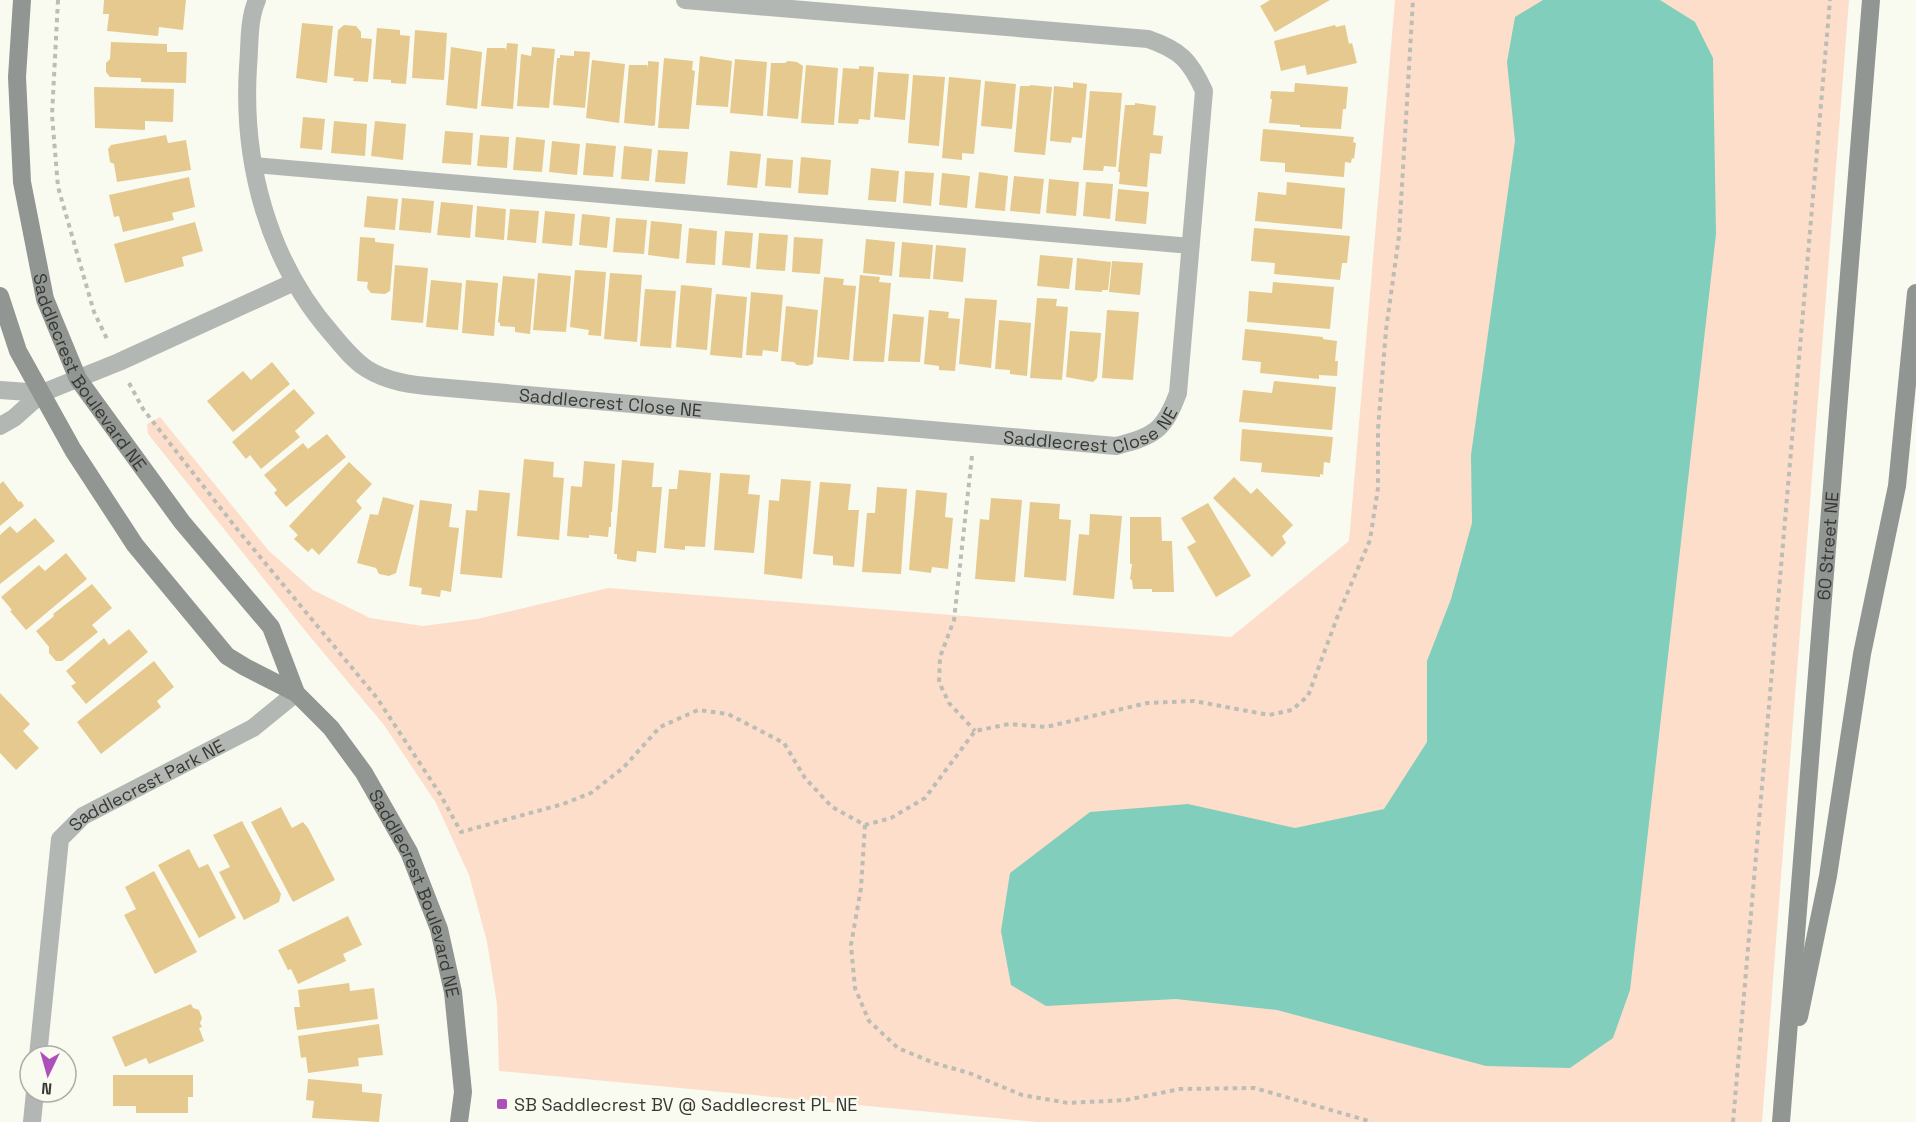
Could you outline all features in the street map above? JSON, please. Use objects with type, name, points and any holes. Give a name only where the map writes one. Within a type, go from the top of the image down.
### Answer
[{"type":"main road","name":"Saddlecrest Boulevard NE","points":[[22,0],[17,77],[22,182],[45,299],[78,379],[182,522],[271,627],[296,693]]},
{"type":"main road","name":"60 Street NE","points":[[1781,1122],[1871,0]]},
{"type":"main road","name":"60 Street NE","points":[[1783,1092],[1828,876],[1863,654],[1897,486],[1916,293]]},
{"type":"main road","name":"Saddlecrest Boulevard NE","points":[[0,296],[18,351],[73,450],[135,545],[227,656],[296,693],[330,728],[364,773],[409,852],[439,929],[453,992],[463,1092],[459,1122]]},
{"type":"main road","points":[[1908,373],[1916,334]]},
{"type":"street","name":"Saddlecrest Close NE","points":[[257,0],[252,22],[247,88],[252,165],[274,242],[294,282],[316,316],[349,354],[365,368],[382,377],[407,384],[1116,446],[1156,432],[1170,414],[1178,393],[1204,91],[1186,58],[1168,45],[1148,39],[685,0]]},
{"type":"street","points":[[0,426],[14,418],[42,393],[119,362],[294,282]]},
{"type":"street","points":[[0,390],[42,393]]},
{"type":"street","name":"Saddlecrest Park NE","points":[[39,1044],[60,839],[83,816],[253,728],[296,693]]},
{"type":"street","points":[[32,1122],[34,1104]]},
{"type":"lane","points":[[252,165],[1191,246]]},
{"type":"path","points":[[58,0],[52,115],[58,187],[94,312],[143,409],[237,529],[381,703],[440,794],[461,832],[563,804],[591,793],[623,768],[660,727],[698,710],[728,714],[784,743],[805,778],[832,807],[865,825],[891,818],[925,798],[975,731],[1009,724],[1046,727],[1148,703],[1194,701],[1269,715],[1292,710],[1308,696],[1338,615],[1370,540],[1378,488],[1378,429],[1386,330],[1399,236],[1413,0]]},
{"type":"path","points":[[1733,1122],[1830,0]]},
{"type":"path","points":[[975,433],[954,620],[940,657],[939,682],[949,704],[975,731]]},
{"type":"path","points":[[865,825],[861,888],[851,945],[855,987],[869,1021],[898,1048],[1022,1095],[1068,1103],[1126,1100],[1180,1089],[1255,1088],[1372,1122]]},
{"type":"shaded area","points":[[1395,0],[1849,0],[1762,1122],[1037,1122],[499,1071],[497,1004],[487,942],[469,875],[436,803],[384,725],[307,633],[148,434],[147,424],[160,417],[269,551],[313,590],[370,618],[423,626],[477,619],[608,588],[1231,637],[1349,541]]},
{"type":"water","points":[[1543,0],[1660,0],[1695,22],[1713,58],[1716,234],[1630,990],[1613,1038],[1570,1068],[1486,1066],[1277,1010],[1176,999],[1046,1006],[1011,985],[1001,931],[1010,873],[1090,812],[1188,804],[1295,828],[1384,809],[1427,742],[1427,661],[1451,599],[1472,523],[1471,455],[1515,141],[1507,62],[1515,17]]},
{"type":"building","points":[[104,0],[186,0],[183,30],[159,27],[158,36],[107,31],[109,14],[103,14]]},
{"type":"building","points":[[1270,0],[1330,0],[1275,32],[1260,6]]},
{"type":"building","points":[[302,23],[333,26],[327,83],[296,78]]},
{"type":"building","points":[[344,25],[356,26],[361,32],[361,38],[372,39],[368,82],[334,76],[338,30]]},
{"type":"building","points":[[1335,25],[1336,27],[1345,25],[1349,44],[1352,43],[1357,63],[1307,75],[1305,65],[1281,71],[1274,41]]},
{"type":"building","points":[[377,28],[400,30],[400,35],[410,36],[406,84],[373,79]]},
{"type":"building","points":[[415,30],[447,33],[444,80],[412,78]]},
{"type":"building","points":[[111,42],[167,44],[167,52],[187,52],[186,83],[141,82],[141,78],[110,77],[106,72],[106,63],[110,59]]},
{"type":"building","points":[[507,43],[518,44],[513,109],[481,106],[487,48],[505,48],[506,50]]},
{"type":"building","points":[[451,47],[482,52],[477,109],[446,105]]},
{"type":"building","points":[[532,47],[555,49],[549,108],[517,106],[521,54],[531,56]]},
{"type":"building","points":[[574,51],[590,52],[585,108],[553,105],[557,58],[560,58],[560,55],[574,56]]},
{"type":"building","points":[[700,56],[732,61],[728,107],[696,105]]},
{"type":"building","points":[[664,58],[693,61],[692,70],[695,71],[689,129],[658,128]]},
{"type":"building","points":[[735,59],[767,62],[763,116],[730,113]]},
{"type":"building","points":[[592,60],[625,64],[619,123],[586,118]]},
{"type":"building","points":[[648,61],[659,62],[655,125],[624,123],[629,65],[647,65],[648,67]]},
{"type":"building","points":[[797,62],[803,66],[798,119],[767,116],[771,63]]},
{"type":"building","points":[[806,65],[838,68],[834,125],[801,123]]},
{"type":"building","points":[[859,66],[874,67],[870,120],[859,119],[858,124],[838,123],[843,68],[859,69]]},
{"type":"building","points":[[878,72],[909,74],[905,120],[874,117]]},
{"type":"building","points":[[913,75],[945,77],[939,146],[908,143]]},
{"type":"building","points":[[949,77],[981,80],[974,154],[962,153],[962,160],[942,158]]},
{"type":"building","points":[[985,81],[1016,84],[1012,129],[981,126]]},
{"type":"building","points":[[1073,82],[1087,84],[1082,138],[1072,137],[1071,143],[1050,141],[1054,86],[1073,88]]},
{"type":"building","points":[[1295,83],[1348,87],[1341,129],[1269,123],[1271,91],[1294,92]]},
{"type":"building","points":[[1020,86],[1052,87],[1045,155],[1014,152]]},
{"type":"building","points":[[94,87],[174,89],[173,122],[145,121],[145,130],[95,128]]},
{"type":"building","points":[[1090,91],[1122,93],[1116,167],[1104,166],[1103,171],[1083,170]]},
{"type":"building","points":[[1135,103],[1156,106],[1153,135],[1163,136],[1161,154],[1150,153],[1147,187],[1119,184],[1120,172],[1118,172],[1125,105],[1135,105]]},
{"type":"building","points":[[303,117],[325,119],[322,150],[300,148]]},
{"type":"building","points":[[334,121],[367,124],[365,156],[331,153]]},
{"type":"building","points":[[375,121],[406,124],[403,160],[371,156]]},
{"type":"building","points":[[1263,129],[1354,137],[1353,142],[1356,143],[1354,159],[1352,158],[1351,163],[1345,162],[1344,177],[1285,172],[1285,163],[1260,161]]},
{"type":"building","points":[[445,131],[473,133],[471,165],[442,163]]},
{"type":"building","points":[[166,135],[168,143],[186,140],[191,170],[117,182],[114,164],[110,162],[108,149],[111,145]]},
{"type":"building","points":[[480,135],[509,137],[507,168],[477,166]]},
{"type":"building","points":[[516,137],[545,140],[542,172],[513,170]]},
{"type":"building","points":[[552,141],[580,144],[577,175],[549,172]]},
{"type":"building","points":[[586,143],[616,146],[613,177],[583,175]]},
{"type":"building","points":[[624,146],[652,149],[649,181],[621,179]]},
{"type":"building","points":[[658,150],[688,152],[685,184],[655,182]]},
{"type":"building","points":[[730,151],[761,154],[757,188],[727,185]]},
{"type":"building","points":[[801,157],[831,160],[828,195],[798,193]]},
{"type":"building","points":[[767,158],[793,160],[791,188],[765,186]]},
{"type":"building","points":[[871,168],[899,171],[896,202],[868,200]]},
{"type":"building","points":[[905,171],[934,173],[931,206],[903,203]]},
{"type":"building","points":[[979,172],[1008,176],[1005,211],[975,208]]},
{"type":"building","points":[[942,173],[970,176],[967,208],[939,205]]},
{"type":"building","points":[[1014,176],[1044,179],[1040,214],[1010,211]]},
{"type":"building","points":[[189,177],[195,207],[172,213],[174,220],[123,232],[119,216],[114,217],[109,195]]},
{"type":"building","points":[[1049,179],[1079,182],[1076,216],[1046,213]]},
{"type":"building","points":[[1086,182],[1113,184],[1110,219],[1083,216]]},
{"type":"building","points":[[1287,182],[1345,188],[1342,229],[1255,221],[1258,192],[1286,195]]},
{"type":"building","points":[[1118,189],[1149,192],[1146,224],[1115,221]]},
{"type":"building","points":[[367,196],[398,199],[395,230],[364,227]]},
{"type":"building","points":[[402,198],[434,201],[431,233],[399,230]]},
{"type":"building","points":[[441,202],[473,205],[470,238],[437,235]]},
{"type":"building","points":[[477,206],[506,209],[504,240],[475,237]]},
{"type":"building","points":[[510,209],[539,211],[536,243],[507,240]]},
{"type":"building","points":[[545,211],[575,214],[572,246],[542,243]]},
{"type":"building","points":[[582,214],[610,217],[607,248],[579,245]]},
{"type":"building","points":[[616,218],[647,220],[644,254],[613,252]]},
{"type":"building","points":[[651,221],[682,224],[679,259],[648,255]]},
{"type":"building","points":[[195,222],[203,251],[182,257],[184,266],[125,283],[114,244]]},
{"type":"building","points":[[689,228],[717,231],[715,265],[686,263]]},
{"type":"building","points":[[1254,228],[1350,236],[1347,263],[1342,263],[1340,280],[1274,274],[1275,263],[1251,261]]},
{"type":"building","points":[[725,231],[753,233],[750,268],[722,265]]},
{"type":"building","points":[[759,233],[788,235],[785,271],[756,269]]},
{"type":"building","points":[[360,237],[375,238],[375,242],[394,244],[390,291],[385,294],[371,293],[367,288],[368,282],[357,281]]},
{"type":"building","points":[[794,237],[823,239],[820,274],[792,272]]},
{"type":"building","points":[[866,239],[895,242],[892,276],[863,273]]},
{"type":"building","points":[[902,242],[933,245],[930,279],[899,277]]},
{"type":"building","points":[[936,245],[966,248],[963,282],[933,279]]},
{"type":"building","points":[[1040,255],[1073,258],[1069,289],[1037,286]]},
{"type":"building","points":[[1077,258],[1111,262],[1108,290],[1102,290],[1102,292],[1075,290]]},
{"type":"building","points":[[1112,261],[1143,263],[1140,295],[1109,292]]},
{"type":"building","points":[[395,265],[428,268],[423,323],[391,320]]},
{"type":"building","points":[[575,270],[606,272],[601,336],[588,335],[589,330],[570,327]]},
{"type":"building","points":[[538,273],[571,276],[566,332],[533,330]]},
{"type":"building","points":[[610,273],[642,275],[637,342],[604,339]]},
{"type":"building","points":[[860,275],[880,277],[879,282],[891,283],[884,362],[853,361]]},
{"type":"building","points":[[503,276],[535,279],[530,334],[515,332],[515,327],[500,326],[498,322]]},
{"type":"building","points":[[824,277],[844,279],[843,285],[856,286],[849,360],[817,357]]},
{"type":"building","points":[[431,280],[462,283],[458,330],[426,327]]},
{"type":"building","points":[[466,280],[498,283],[494,336],[462,333]]},
{"type":"building","points":[[1273,282],[1334,287],[1330,329],[1247,322],[1249,291],[1272,293]]},
{"type":"building","points":[[681,285],[712,288],[707,350],[676,347]]},
{"type":"building","points":[[645,289],[676,291],[671,348],[640,346]]},
{"type":"building","points":[[751,292],[783,295],[778,352],[763,350],[762,356],[746,355]]},
{"type":"building","points":[[716,294],[747,297],[742,358],[710,355]]},
{"type":"building","points":[[965,298],[997,300],[991,368],[959,364]]},
{"type":"building","points":[[1037,298],[1057,299],[1056,306],[1068,307],[1062,380],[1030,378]]},
{"type":"building","points":[[786,306],[818,310],[813,364],[807,366],[781,361]]},
{"type":"building","points":[[929,310],[949,312],[948,318],[960,319],[955,371],[939,370],[939,366],[924,364]]},
{"type":"building","points":[[1107,310],[1139,312],[1133,380],[1102,378]]},
{"type":"building","points":[[893,314],[924,317],[920,362],[888,361]]},
{"type":"building","points":[[999,320],[1031,323],[1027,376],[1010,374],[1010,370],[995,369]]},
{"type":"building","points":[[1245,329],[1323,337],[1323,339],[1337,341],[1335,361],[1338,361],[1337,376],[1319,375],[1319,379],[1260,373],[1261,362],[1242,360]]},
{"type":"building","points":[[1070,331],[1101,333],[1097,378],[1093,382],[1066,377]]},
{"type":"building","points":[[272,362],[290,384],[233,432],[207,401],[243,371],[251,380]]},
{"type":"building","points":[[1274,381],[1336,387],[1332,430],[1239,422],[1243,390],[1272,393]]},
{"type":"building","points":[[294,389],[315,413],[295,431],[300,437],[261,469],[250,455],[246,459],[232,442]]},
{"type":"building","points":[[1242,429],[1333,437],[1330,463],[1324,462],[1323,475],[1320,474],[1320,477],[1261,472],[1262,463],[1240,461]]},
{"type":"building","points":[[327,434],[346,457],[286,507],[274,493],[277,490],[264,475],[303,443],[308,449]]},
{"type":"building","points":[[524,459],[554,462],[553,477],[564,478],[559,540],[517,536]]},
{"type":"building","points":[[622,460],[654,463],[652,487],[662,487],[656,553],[637,551],[636,562],[617,559],[617,554],[614,554]]},
{"type":"building","points":[[584,461],[615,464],[611,527],[609,527],[608,537],[567,536],[571,486],[582,487]]},
{"type":"building","points":[[349,462],[372,484],[356,501],[362,508],[319,555],[312,548],[308,552],[294,539],[298,535],[289,526]]},
{"type":"building","points":[[679,470],[711,473],[705,547],[685,546],[685,550],[664,548],[669,489],[677,489]]},
{"type":"building","points":[[720,473],[750,475],[748,494],[760,495],[754,553],[714,550]]},
{"type":"building","points":[[1234,477],[1251,494],[1257,488],[1293,525],[1282,536],[1286,543],[1272,557],[1213,498]]},
{"type":"building","points":[[781,479],[811,481],[802,579],[764,574],[769,500],[779,501]]},
{"type":"building","points":[[3,481],[24,506],[0,526],[0,484]]},
{"type":"building","points":[[820,482],[851,484],[848,510],[859,510],[854,567],[833,565],[833,556],[813,554]]},
{"type":"building","points":[[877,487],[907,489],[901,574],[862,572],[867,513],[875,513]]},
{"type":"building","points":[[479,490],[510,493],[502,578],[460,574],[466,510],[477,511]]},
{"type":"building","points":[[916,490],[947,493],[945,517],[953,518],[948,569],[932,567],[931,573],[909,570]]},
{"type":"building","points":[[383,497],[414,505],[396,573],[389,576],[379,574],[376,568],[357,563],[370,514],[378,515]]},
{"type":"building","points":[[991,498],[1022,500],[1015,582],[975,579],[980,519],[989,520]]},
{"type":"building","points":[[420,500],[452,504],[449,527],[459,528],[451,592],[441,590],[440,597],[421,594],[422,588],[409,586]]},
{"type":"building","points":[[1030,502],[1060,504],[1059,519],[1071,520],[1066,581],[1024,577]]},
{"type":"building","points":[[1208,503],[1251,576],[1216,597],[1187,547],[1196,542],[1181,518]]},
{"type":"building","points":[[1090,514],[1122,516],[1114,599],[1073,595],[1079,534],[1089,535]]},
{"type":"building","points":[[1130,517],[1161,517],[1162,541],[1172,541],[1174,592],[1133,589],[1130,579],[1132,564],[1130,564]]},
{"type":"building","points":[[35,518],[55,541],[0,584],[0,535],[10,526],[17,533]]},
{"type":"building","points":[[66,553],[87,579],[26,630],[1,597],[39,565],[45,571]]},
{"type":"building","points":[[92,584],[112,608],[92,625],[98,632],[62,661],[56,661],[49,653],[49,647],[36,631],[54,616],[53,614]]},
{"type":"building","points":[[129,629],[148,652],[86,704],[71,686],[76,683],[66,671],[104,638],[109,645]]},
{"type":"building","points":[[154,661],[174,687],[157,701],[161,707],[101,754],[77,722]]},
{"type":"building","points":[[0,693],[30,724],[23,731],[39,748],[16,770],[0,753]]},
{"type":"building","points":[[281,807],[292,828],[303,822],[308,828],[335,880],[293,902],[251,822]]},
{"type":"building","points":[[242,821],[281,894],[279,902],[244,920],[219,872],[230,867],[213,835]]},
{"type":"building","points":[[189,849],[199,868],[208,864],[236,918],[199,938],[158,865]]},
{"type":"building","points":[[154,871],[197,952],[155,974],[124,915],[136,909],[125,887]]},
{"type":"building","points":[[348,916],[362,945],[343,954],[346,961],[298,984],[278,950]]},
{"type":"building","points":[[349,983],[350,991],[374,988],[378,1019],[297,1030],[294,1007],[300,1007],[298,990]]},
{"type":"building","points":[[191,1004],[193,1008],[199,1010],[202,1018],[200,1023],[202,1027],[199,1028],[204,1041],[149,1064],[146,1058],[125,1067],[112,1037]]},
{"type":"building","points":[[379,1024],[383,1055],[358,1058],[359,1066],[308,1073],[306,1057],[301,1058],[298,1036]]},
{"type":"building","points":[[113,1075],[193,1075],[193,1097],[188,1097],[188,1113],[136,1113],[136,1106],[113,1106]]},
{"type":"building","points":[[308,1079],[362,1084],[362,1092],[382,1094],[379,1122],[312,1118],[314,1101],[306,1100]]},
{"type":"place","name":"SB Saddlecrest BV @ Saddlecrest PL NE","points":[[502,1104]]}]
